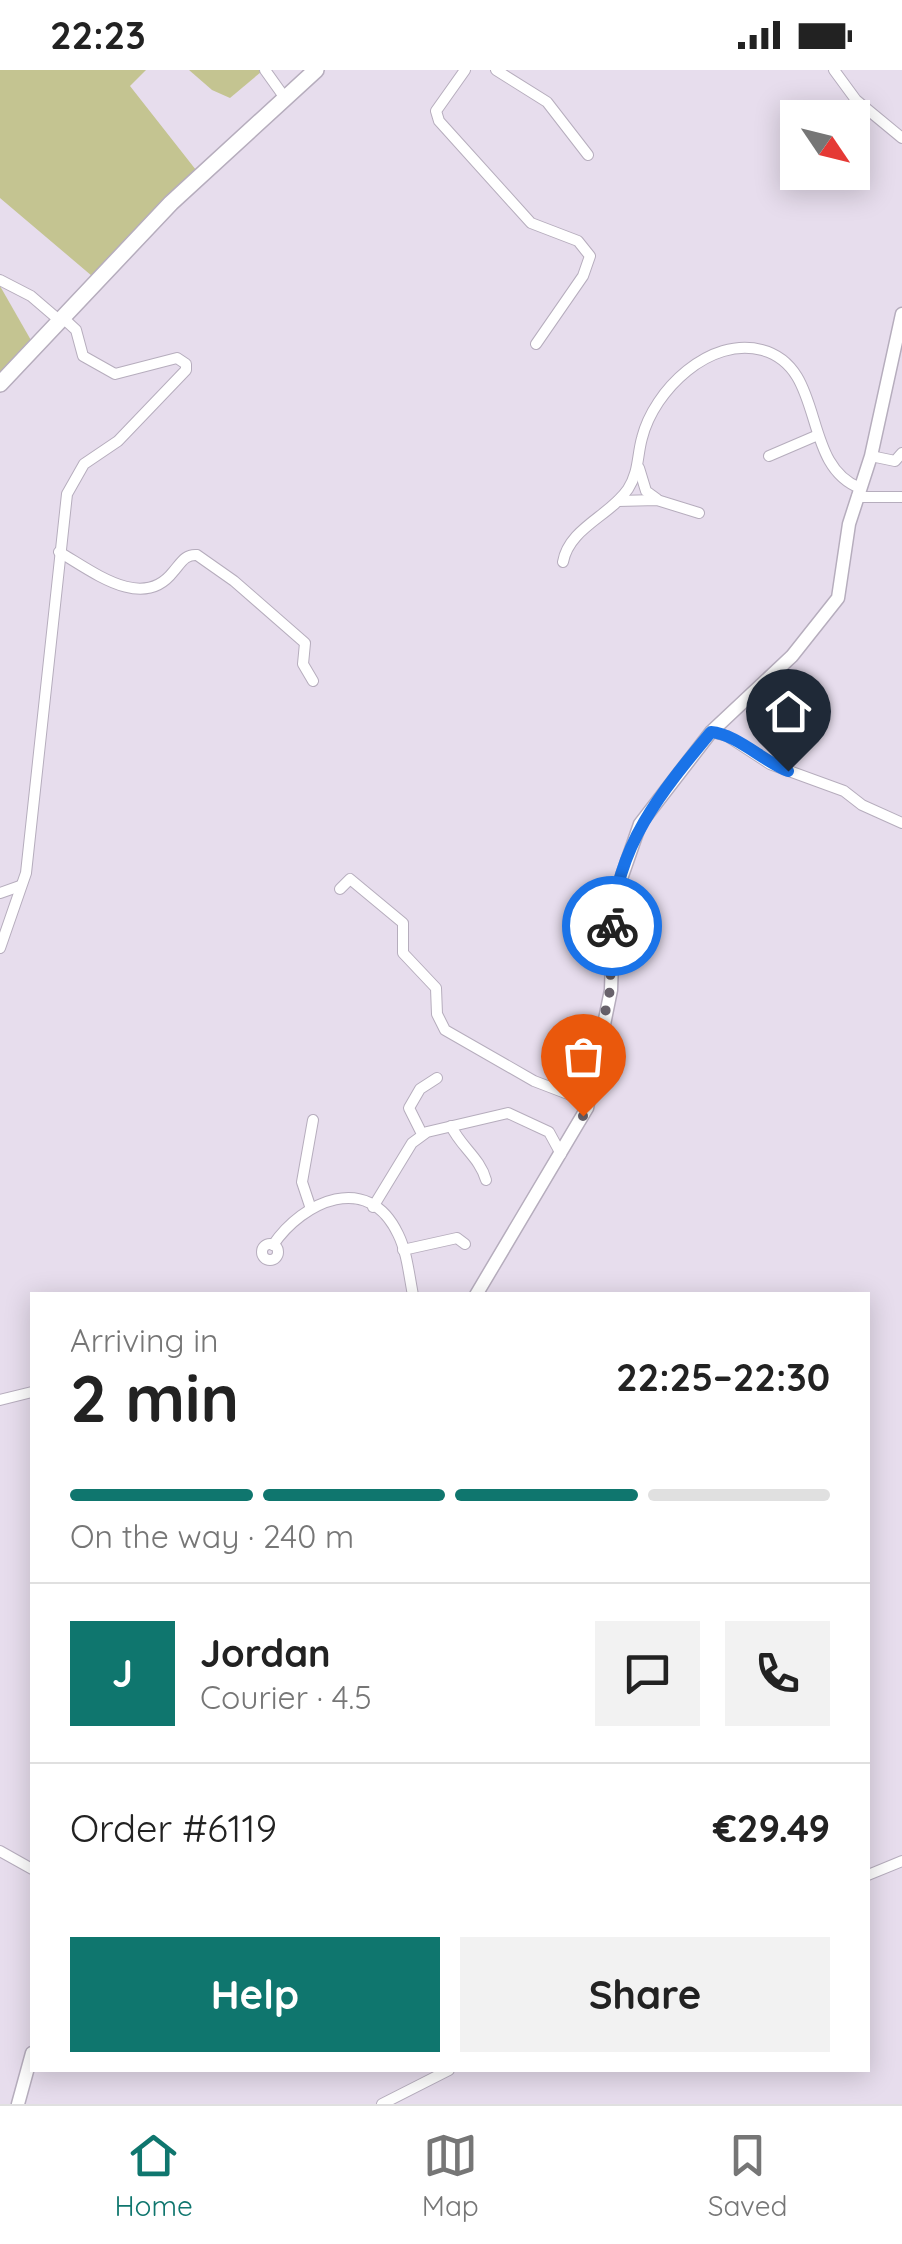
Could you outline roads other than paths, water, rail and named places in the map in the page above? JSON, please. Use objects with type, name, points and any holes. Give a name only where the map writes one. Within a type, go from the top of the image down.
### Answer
[{"type":"main road","points":[[0,384],[171,203],[316,70]]},
{"type":"street","points":[[266,70],[284,98]]},
{"type":"street","points":[[465,70],[436,111],[439,122],[532,223],[578,241],[590,256],[584,276],[536,344]]},
{"type":"street","points":[[496,70],[548,102],[588,155]]},
{"type":"street","points":[[839,73],[856,100],[902,138]]},
{"type":"street","points":[[0,280],[31,296],[76,330],[84,356],[114,374],[176,358],[186,364],[159,400],[118,441],[94,454],[72,480],[59,552],[54,637],[20,886],[0,948]]},
{"type":"street","points":[[478,1292],[589,1102],[610,990],[612,921],[620,876],[640,824],[711,732],[792,656],[838,598],[848,524],[871,456],[902,314]]},
{"type":"street","points":[[658,500],[646,490],[639,466],[642,437],[656,406],[681,376],[710,357],[740,347],[773,354],[794,370],[818,435],[841,474],[859,493],[902,497]]},
{"type":"street","points":[[769,456],[818,435]]},
{"type":"street","points":[[871,456],[894,461],[902,453]]},
{"type":"street","points":[[563,562],[576,535],[618,501],[639,466]]},
{"type":"street","points":[[618,501],[658,500],[699,513]]},
{"type":"street","points":[[59,552],[116,584],[141,589],[160,586],[185,558],[197,555],[234,581],[305,643],[302,664],[313,681]]},
{"type":"street","points":[[724,720],[727,736]]},
{"type":"street","points":[[711,732],[727,736],[770,764],[844,791],[862,805],[902,823]]},
{"type":"street","points":[[340,889],[350,879],[403,923],[403,953],[436,988],[437,1014],[445,1030],[534,1081],[589,1102]]},
{"type":"street","points":[[0,893],[20,886]]},
{"type":"street","points":[[422,1134],[409,1108],[420,1089],[437,1078]]},
{"type":"street","points":[[374,1208],[412,1143],[422,1134],[508,1112],[549,1132],[575,1130]]},
{"type":"street","points":[[310,1206],[302,1182],[313,1120]]},
{"type":"street","points":[[451,1126],[464,1150],[480,1162],[486,1180]]},
{"type":"street","points":[[549,1132],[561,1155]]},
{"type":"street","points":[[273,1245],[310,1206],[339,1198],[374,1208],[397,1231],[412,1292]]},
{"type":"street","points":[[403,1250],[462,1236]]},
{"type":"street","points":[[0,1400],[30,1392]]},
{"type":"street","points":[[0,1851],[30,1868]]},
{"type":"street","points":[[870,1874],[902,1861]]},
{"type":"street","points":[[18,2104],[30,2061]]},
{"type":"street","points":[[382,2104],[445,2072]]}]
